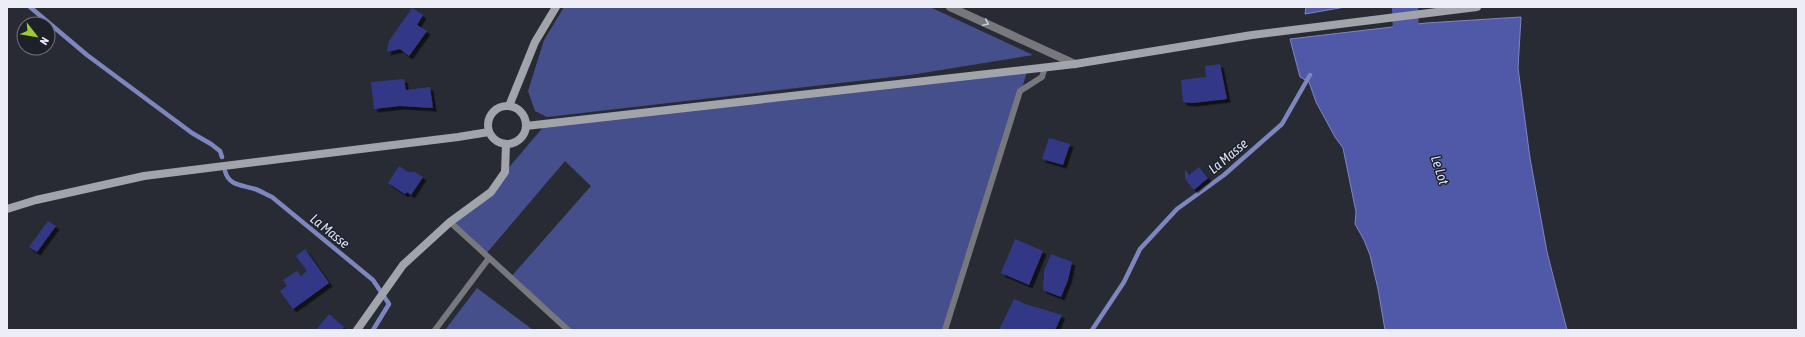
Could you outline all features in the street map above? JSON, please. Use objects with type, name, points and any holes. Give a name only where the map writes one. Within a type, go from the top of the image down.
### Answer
[{"type":"street","points":[[508,106],[535,42],[556,7]]},
{"type":"street","points":[[950,7],[1076,64]]},
{"type":"street","points":[[526,126],[1076,64],[1252,35],[1477,7]]},
{"type":"street","points":[[508,106],[514,108],[523,115],[526,126],[525,132],[517,142],[506,144],[496,140],[489,132],[489,119],[492,114],[502,107],[508,106]]},
{"type":"street","points":[[7,209],[36,200],[144,176],[458,138],[489,132]]},
{"type":"street","points":[[357,330],[403,265],[450,222],[491,192],[505,172],[506,144]]},
{"type":"lane","points":[[945,330],[1020,91],[1042,78],[1045,67]]},
{"type":"lane","points":[[450,222],[568,330]]},
{"type":"lane","points":[[435,330],[489,258]]},
{"type":"shaded area","points":[[564,7],[930,7],[1033,55],[910,75],[547,117],[535,111],[528,91],[544,40]]},
{"type":"shaded area","points":[[1028,69],[945,330],[568,330],[510,278],[591,186],[565,161],[485,255],[450,222],[491,192],[505,172],[545,125]]},
{"type":"shaded area","points":[[477,288],[533,330],[445,330]]},
{"type":"water","points":[[1306,7],[1345,7],[1305,14]]},
{"type":"water","name":"Le Lot","points":[[1521,17],[1518,68],[1530,158],[1547,252],[1567,330],[1385,330],[1370,255],[1355,224],[1356,212],[1343,148],[1335,137],[1316,102],[1309,82],[1300,77],[1290,39],[1426,23]]},
{"type":"building","points":[[412,8],[423,15],[417,25],[427,31],[409,56],[400,49],[387,52],[389,41]]},
{"type":"building","points":[[1220,64],[1227,99],[1193,103],[1183,102],[1181,80],[1206,77],[1205,66]]},
{"type":"building","points":[[404,79],[406,90],[430,87],[433,108],[400,106],[374,109],[371,82]]},
{"type":"building","points":[[1049,138],[1070,144],[1063,165],[1042,159]]},
{"type":"building","points":[[399,166],[408,172],[417,172],[416,173],[423,177],[411,195],[407,192],[405,194],[388,183]]},
{"type":"building","points":[[1199,167],[1208,178],[1194,190],[1185,179],[1185,169],[1189,175]]},
{"type":"building","points":[[48,221],[56,226],[37,252],[29,247]]},
{"type":"building","points":[[1015,239],[1043,251],[1029,285],[1001,273]]},
{"type":"building","points":[[305,249],[329,283],[293,309],[280,291],[287,286],[283,280],[297,271],[301,276],[307,271],[296,256]]},
{"type":"building","points":[[1051,254],[1072,262],[1068,280],[1061,297],[1043,290],[1044,271]]},
{"type":"building","points":[[1014,299],[1025,304],[1062,315],[1055,330],[999,330]]},
{"type":"building","points":[[329,314],[344,327],[342,330],[316,330]]},
{"type":"waterway","name":"La Masse","points":[[30,7],[87,55],[192,133],[220,151],[222,157]]},
{"type":"waterway","name":"La Masse","points":[[1405,7],[1407,60]]},
{"type":"waterway","name":"La Masse","points":[[1092,330],[1124,282],[1140,249],[1177,209],[1224,175],[1282,124],[1310,75]]},
{"type":"waterway","name":"La Masse","points":[[225,171],[227,176],[233,182],[272,197],[373,280],[389,304],[373,330]]}]
